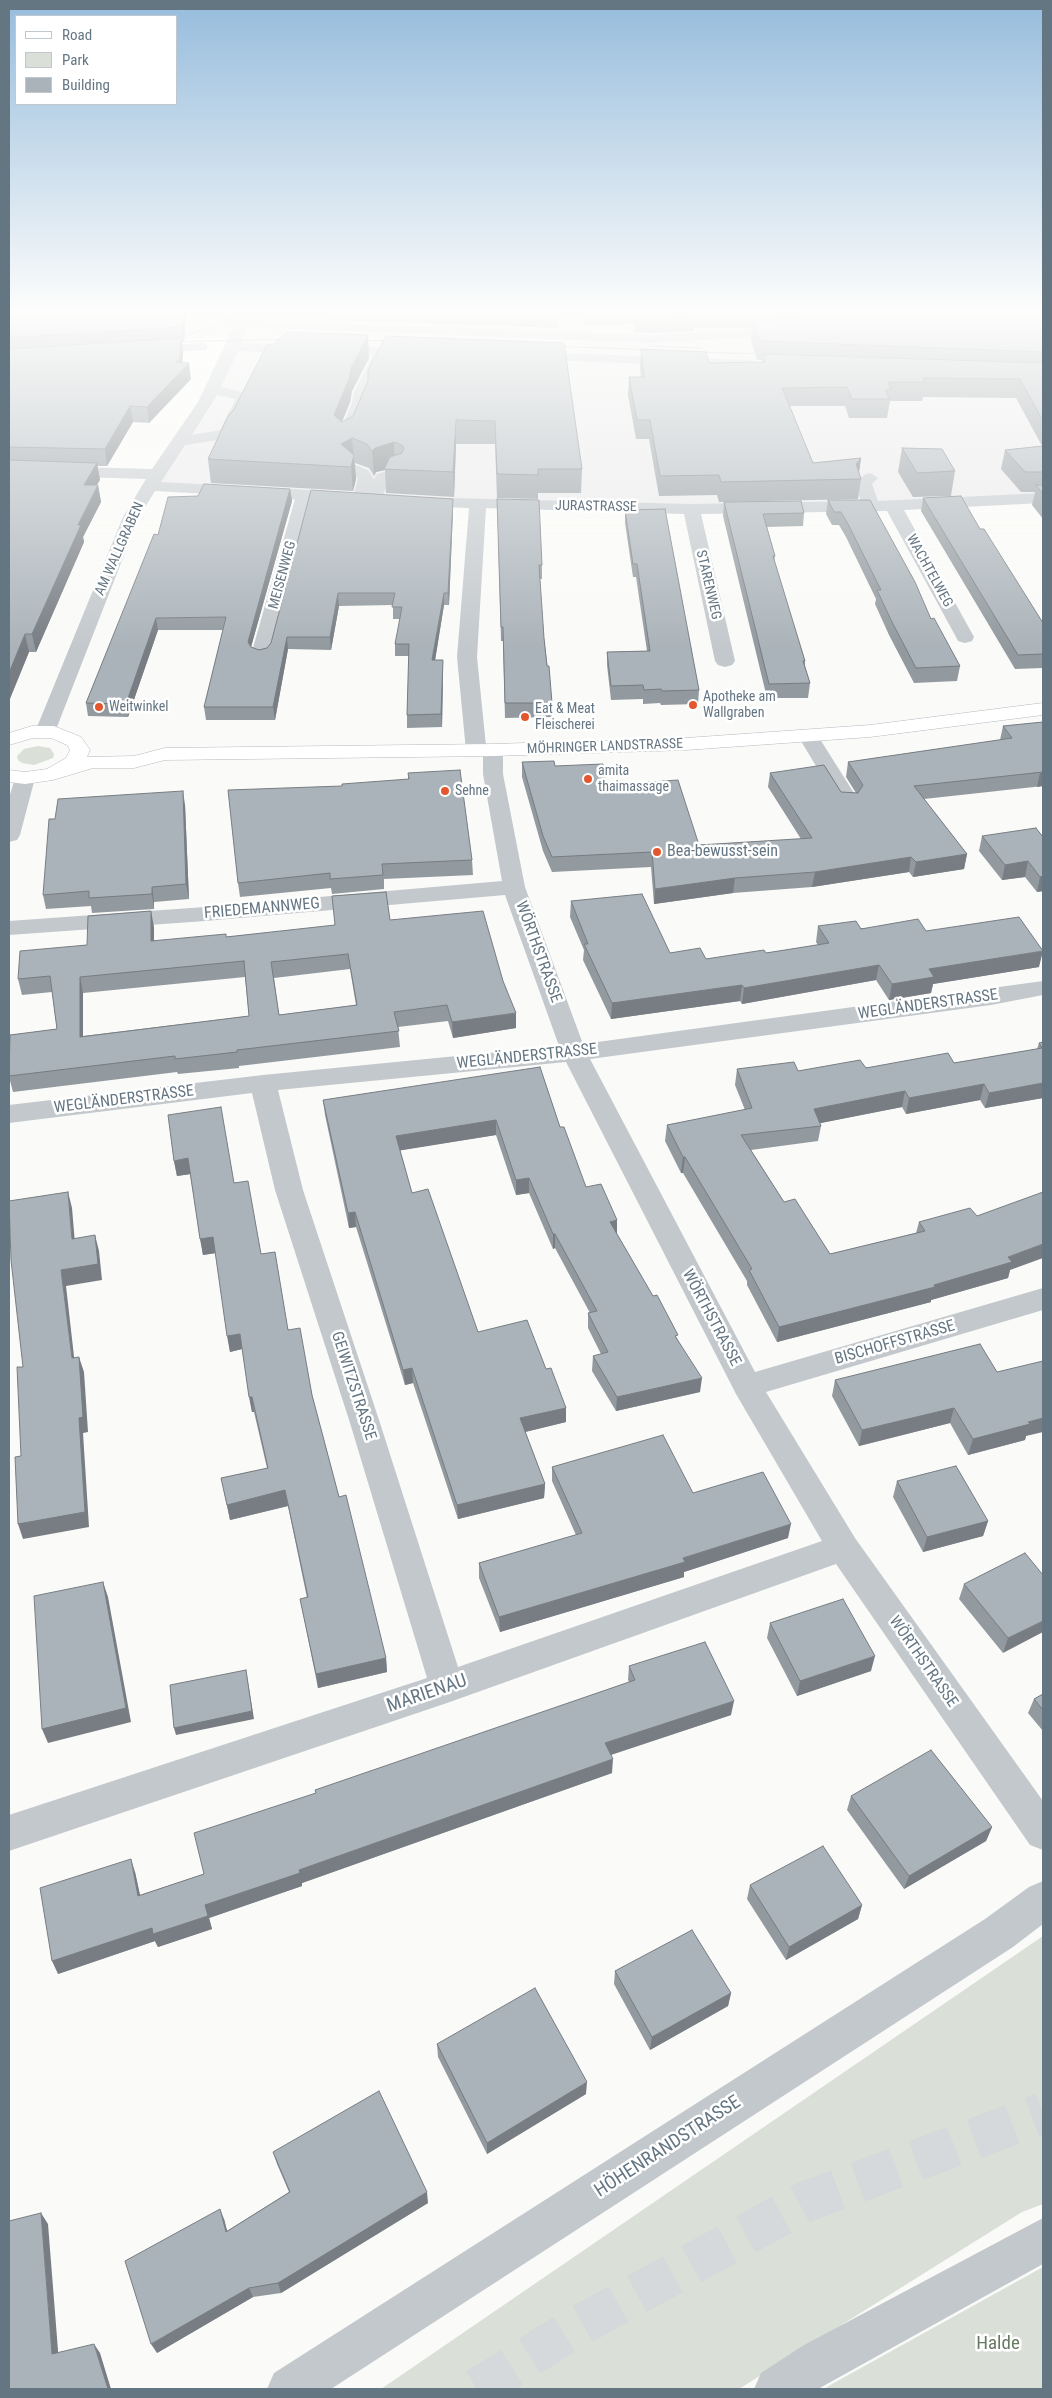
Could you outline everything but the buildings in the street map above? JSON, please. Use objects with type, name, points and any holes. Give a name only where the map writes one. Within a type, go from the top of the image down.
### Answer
[{"type":"main road","name":"MÖHRINGER LANDSTRASSE","points":[[17,777],[40,777],[93,762],[134,762],[165,754],[484,750],[676,745],[808,736],[919,725],[1043,709]]},
{"type":"main road","name":"MÖHRINGER LANDSTRASSE","points":[[9,739],[32,732],[45,732],[62,734],[78,745],[97,748],[140,748],[165,754]]},
{"type":"main road","points":[[66,769],[79,754],[78,745]]},
{"type":"street","name":"AM WALLGRABEN","points":[[45,732],[131,517],[153,480],[190,426]]},
{"type":"street","points":[[180,441],[226,434],[230,426]]},
{"type":"street","points":[[345,439],[350,426]]},
{"type":"street","points":[[353,469],[362,472],[366,478],[367,498]]},
{"type":"street","name":"JURASTRASSE","points":[[9,470],[153,480],[304,495],[478,504],[691,509],[893,506],[1043,498]]},
{"type":"street","points":[[367,498],[383,477],[396,473]]},
{"type":"street","points":[[870,478],[864,483],[871,506]]},
{"type":"street","name":"MEISENWEG","points":[[261,654],[304,495]]},
{"type":"street","name":"WÖRTHSTRASSE","points":[[478,504],[467,657],[484,750],[493,774],[514,887],[574,1053],[747,1386],[843,1548],[1043,1832]]},
{"type":"street","name":"WACHTELWEG","points":[[893,506],[965,637]]},
{"type":"street","name":"STARENWEG","points":[[691,509],[725,661]]},
{"type":"street","points":[[808,736],[848,801]]},
{"type":"street","points":[[9,835],[17,777]]},
{"type":"street","name":"FRIEDEMANNWEG","points":[[9,928],[205,914],[514,887]]},
{"type":"street","name":"WEGLÄNDERSTRASSE","points":[[9,1114],[263,1083],[574,1053],[991,997],[1043,988]]},
{"type":"street","name":"GEIWITZSTRASSE","points":[[263,1083],[289,1190],[365,1423],[447,1687]]},
{"type":"street","name":"BISCHOFFSTRASSE","points":[[747,1386],[1043,1299]]},
{"type":"street","name":"MARIENAU","points":[[9,1833],[447,1687],[843,1548]]},
{"type":"street","name":"HÖHENRANDSTRASSE","points":[[290,2389],[999,1934],[1043,1900]]},
{"type":"street","points":[[776,2389],[820,2361],[1043,2240]]},
{"type":"shaded area","points":[[186,426],[1043,426],[1043,502],[690,512],[473,508],[290,500],[153,487]]},
{"type":"green space","points":[[38,746],[50,748],[54,754],[53,758],[34,765],[22,763],[18,760],[17,756],[24,749]]},
{"type":"green space","points":[[1043,1936],[1043,2204],[1022,2212],[739,2389],[381,2389]]},
{"type":"green space","name":"Halde","points":[[1043,2267],[1043,2389],[824,2389],[832,2384]]},
{"type":"tunnel","points":[[477,2389],[573,2329],[805,2202],[1043,2113]]},
{"type":"place","name":"Apotheke am Wallgraben","points":[[693,705]]},
{"type":"place","name":"Weitwinkel","points":[[99,707]]},
{"type":"place","name":"Eat & Meat Fleischerei","points":[[525,717]]},
{"type":"place","name":"amita thaimassage","points":[[588,779]]},
{"type":"place","name":"Sehne","points":[[445,791]]},
{"type":"place","name":"Bea-bewusst-sein","points":[[657,852]]}]
